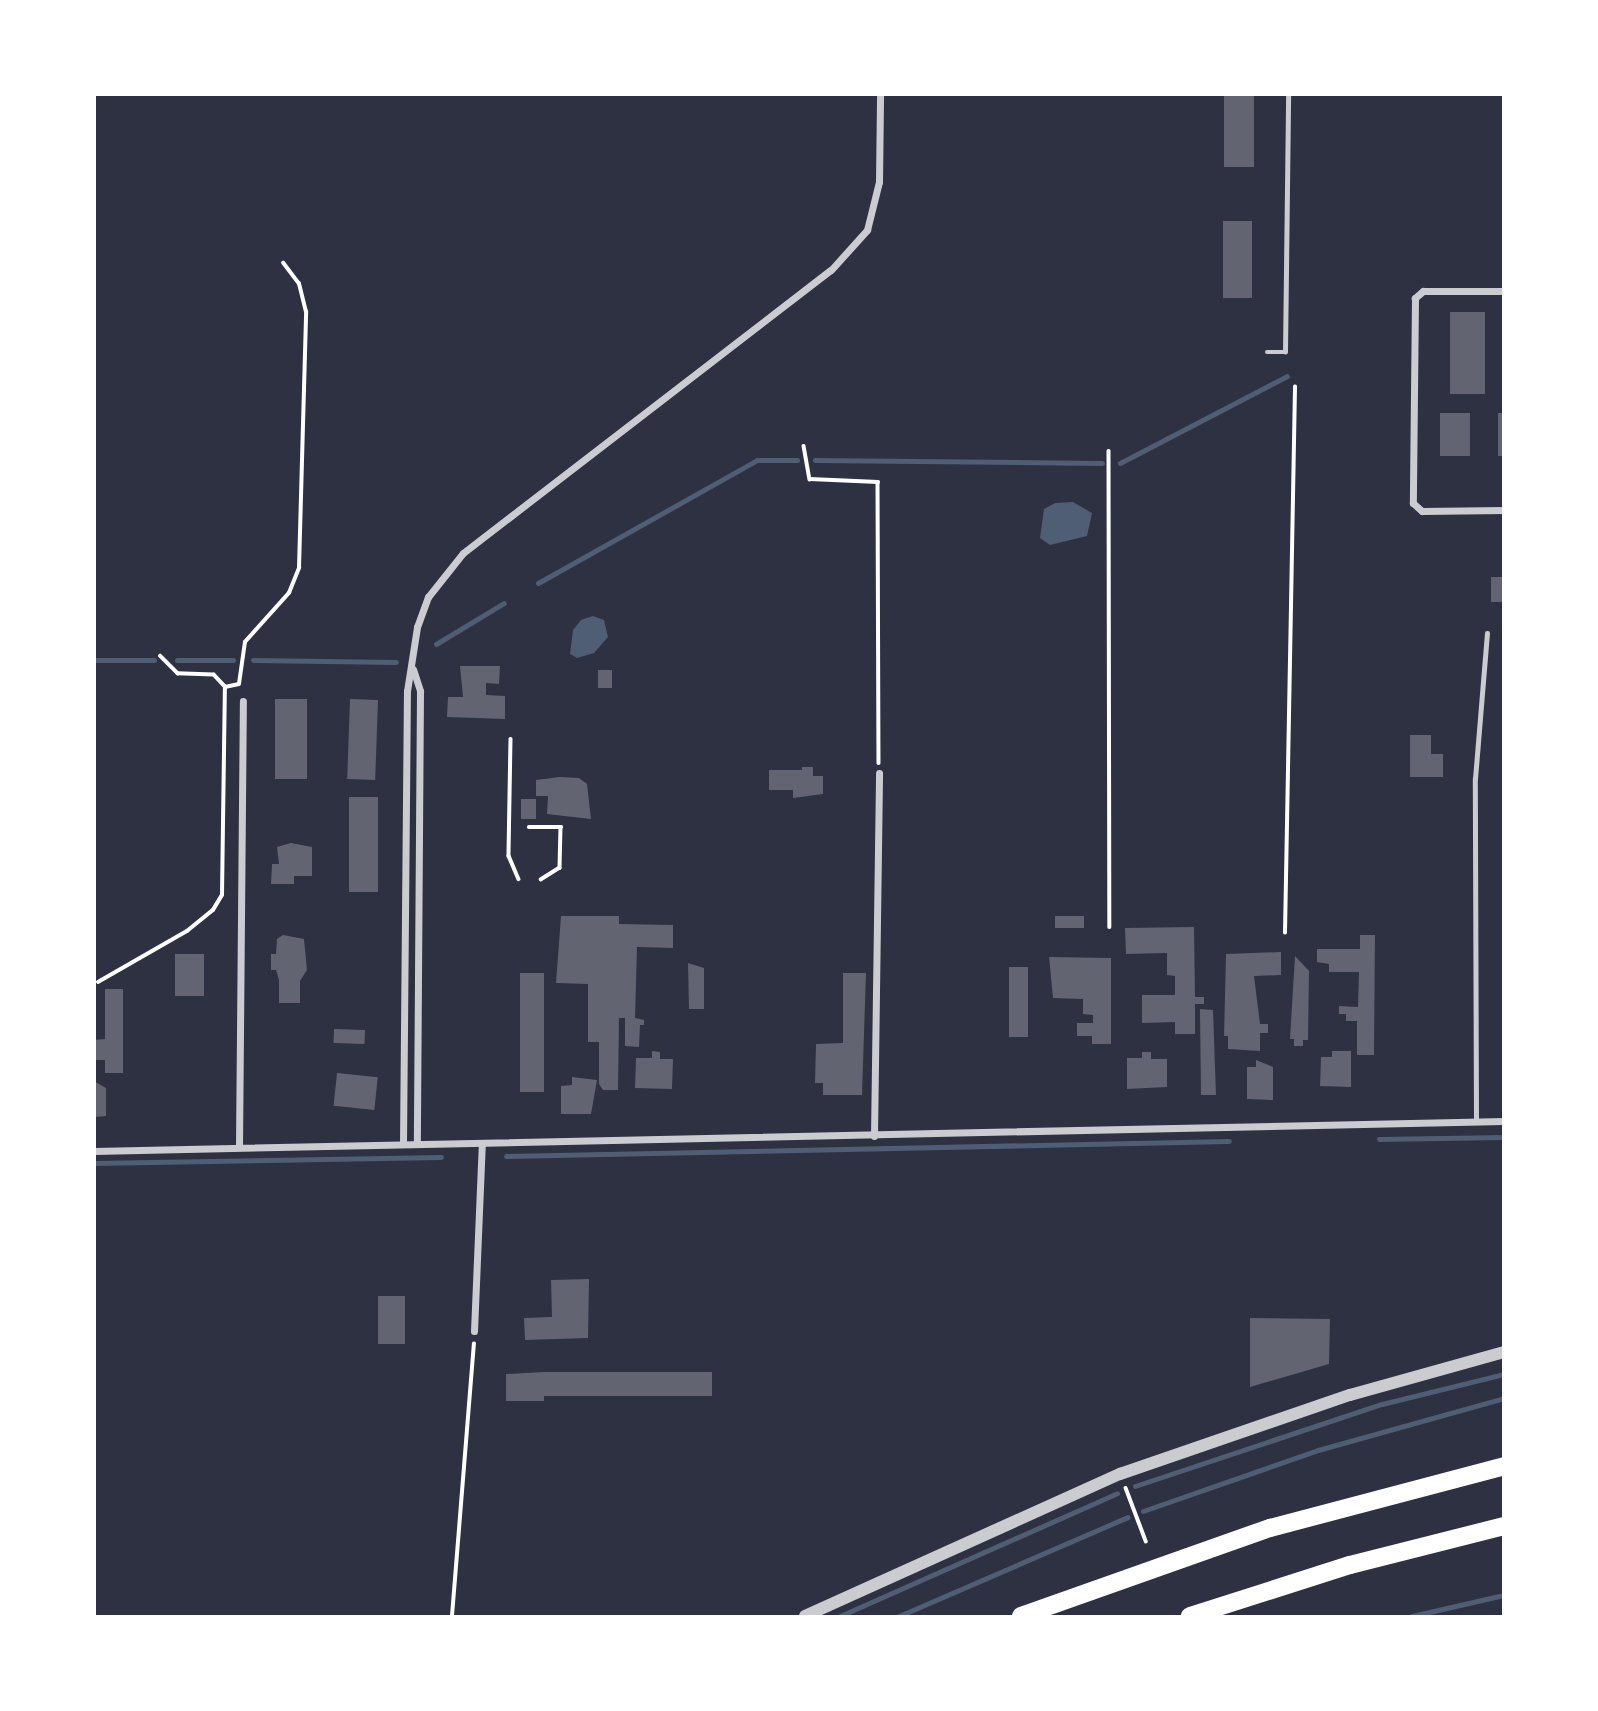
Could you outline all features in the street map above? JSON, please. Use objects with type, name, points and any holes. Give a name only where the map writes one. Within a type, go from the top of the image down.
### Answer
[{"type":"highway","points":[[1021,1616],[1270,1528],[1503,1466]]},
{"type":"highway","points":[[1190,1616],[1350,1565],[1503,1526]]},
{"type":"street","points":[[402,1144],[407,691],[413,669],[417,627],[428,597],[463,553],[831,270],[867,230],[879,182],[880,94]]},
{"type":"street","points":[[1503,291],[1423,291],[1416,297],[1414,403],[1415,507],[1422,511],[1503,510]]},
{"type":"street","points":[[413,669],[420,691],[417,1144]]},
{"type":"street","points":[[239,1147],[243,701]]},
{"type":"street","points":[[874,1136],[879,772]]},
{"type":"street","points":[[94,1151],[1503,1121]]},
{"type":"street","points":[[474,1331],[482,1143]]},
{"type":"street","points":[[805,1616],[1120,1474],[1350,1395],[1503,1352]]},
{"type":"lane","points":[[1267,352],[1285,352],[1287,94]]},
{"type":"lane","points":[[1476,1122],[1475,779],[1487,633]]},
{"type":"path","points":[[225,687],[239,684],[245,642],[289,593],[299,568],[306,312],[299,284],[283,263]]},
{"type":"path","points":[[1285,933],[1295,387]]},
{"type":"path","points":[[804,446],[810,479],[878,482],[879,772]]},
{"type":"path","points":[[1109,451],[1110,926]]},
{"type":"path","points":[[98,982],[187,931],[213,910],[222,895],[225,687],[214,675],[178,674],[160,656]]},
{"type":"path","points":[[511,738],[509,856],[519,879]]},
{"type":"path","points":[[529,827],[561,827],[559,868],[541,880]]},
{"type":"path","points":[[452,1616],[474,1331]]},
{"type":"path","points":[[1120,1474],[1146,1541]]},
{"type":"water","points":[[1073,502],[1092,513],[1087,536],[1050,545],[1040,538],[1044,509],[1055,503]]},
{"type":"water","points":[[593,616],[604,620],[608,637],[594,653],[577,658],[570,654],[573,630],[581,620]]},
{"type":"building","points":[[1224,94],[1254,94],[1254,167],[1224,167]]},
{"type":"building","points":[[1223,221],[1252,221],[1252,298],[1223,298]]},
{"type":"building","points":[[1450,312],[1485,312],[1485,394],[1450,394]]},
{"type":"building","points":[[1440,413],[1470,413],[1470,456],[1440,456]]},
{"type":"building","points":[[1498,413],[1504,413],[1504,456],[1498,456]]},
{"type":"building","points":[[1491,577],[1504,577],[1504,602],[1491,602]]},
{"type":"building","points":[[460,666],[500,666],[499,684],[486,683],[486,695],[505,696],[505,719],[447,717],[448,697],[463,697]]},
{"type":"building","points":[[598,670],[612,670],[612,688],[598,688]]},
{"type":"building","points":[[275,699],[307,699],[307,779],[275,779]]},
{"type":"building","points":[[350,699],[378,700],[375,780],[347,779]]},
{"type":"building","points":[[1410,735],[1431,735],[1431,754],[1443,754],[1443,777],[1410,777]]},
{"type":"building","points":[[802,767],[813,767],[813,776],[823,776],[823,794],[793,798],[793,790],[769,790],[769,770],[802,770]]},
{"type":"building","points":[[579,778],[587,784],[591,819],[547,814],[548,796],[536,796],[536,780]]},
{"type":"building","points":[[349,797],[378,797],[378,892],[349,892]]},
{"type":"building","points":[[521,799],[536,799],[536,819],[521,819]]},
{"type":"building","points":[[291,843],[312,847],[312,876],[294,876],[294,884],[271,884],[272,864],[279,864],[277,847]]},
{"type":"building","points":[[561,916],[619,916],[619,924],[673,925],[673,948],[637,947],[635,1018],[644,1020],[644,1025],[640,1025],[639,1047],[625,1046],[625,1018],[619,1018],[618,1090],[603,1090],[599,1084],[599,1042],[588,1042],[588,984],[556,983]]},
{"type":"building","points":[[1055,916],[1084,916],[1084,928],[1055,928]]},
{"type":"building","points":[[1194,927],[1195,997],[1204,997],[1204,1004],[1195,1004],[1195,1034],[1175,1034],[1175,1022],[1142,1023],[1142,995],[1175,995],[1175,976],[1167,975],[1167,953],[1126,954],[1125,928]]},
{"type":"building","points":[[283,935],[304,939],[307,970],[300,981],[300,1003],[279,1003],[279,980],[276,970],[271,970],[271,954],[276,954],[277,939]]},
{"type":"building","points":[[1360,935],[1375,935],[1374,1055],[1357,1055],[1357,1021],[1346,1021],[1346,1014],[1339,1014],[1339,1006],[1358,1007],[1359,972],[1329,972],[1329,964],[1317,962],[1317,949],[1360,949]]},
{"type":"building","points":[[1281,952],[1281,975],[1254,976],[1260,1024],[1268,1024],[1268,1033],[1260,1033],[1260,1051],[1228,1049],[1228,1036],[1224,1036],[1226,954]]},
{"type":"building","points":[[175,954],[204,954],[204,996],[175,996]]},
{"type":"building","points":[[1295,956],[1309,971],[1308,1040],[1303,1040],[1303,1046],[1294,1046],[1294,1039],[1290,1039]]},
{"type":"building","points":[[1049,957],[1111,958],[1111,1044],[1092,1044],[1092,1036],[1077,1036],[1077,1023],[1093,1023],[1093,1015],[1083,1014],[1083,999],[1053,998]]},
{"type":"building","points":[[688,963],[704,968],[704,1009],[689,1009]]},
{"type":"building","points":[[1009,967],[1028,967],[1028,1037],[1009,1037]]},
{"type":"building","points":[[520,973],[544,973],[544,1092],[520,1092]]},
{"type":"building","points":[[843,973],[866,973],[862,1095],[823,1095],[823,1083],[815,1083],[816,1044],[843,1043]]},
{"type":"building","points":[[105,989],[123,989],[123,1073],[105,1073],[105,1060],[94,1060],[94,1040],[105,1039]]},
{"type":"building","points":[[1200,1009],[1213,1010],[1216,1095],[1201,1095]]},
{"type":"building","points":[[334,1029],[365,1030],[364,1044],[334,1043]]},
{"type":"building","points":[[652,1051],[660,1052],[660,1059],[673,1059],[672,1089],[635,1088],[636,1058],[652,1058]]},
{"type":"building","points":[[1332,1051],[1351,1051],[1351,1087],[1320,1086],[1321,1057],[1332,1057]]},
{"type":"building","points":[[1142,1052],[1151,1052],[1151,1059],[1167,1059],[1167,1087],[1127,1089],[1127,1058],[1142,1058]]},
{"type":"building","points":[[1256,1060],[1273,1067],[1273,1100],[1247,1099],[1247,1067],[1256,1067]]},
{"type":"building","points":[[337,1073],[378,1077],[374,1110],[334,1106]]},
{"type":"building","points":[[572,1077],[597,1080],[591,1114],[561,1114],[561,1086],[572,1085]]},
{"type":"building","points":[[94,1081],[106,1088],[106,1116],[94,1117]]},
{"type":"building","points":[[589,1279],[588,1338],[525,1340],[524,1318],[552,1317],[551,1280]]},
{"type":"building","points":[[378,1296],[405,1296],[405,1344],[378,1344]]},
{"type":"building","points":[[1250,1318],[1330,1319],[1329,1364],[1250,1387]]},
{"type":"building","points":[[712,1372],[712,1396],[544,1396],[544,1401],[506,1401],[506,1374]]},
{"type":"waterway","points":[[1120,463],[1287,376]]},
{"type":"waterway","points":[[538,583],[757,460],[797,460]]},
{"type":"waterway","points":[[815,460],[1102,463]]},
{"type":"waterway","points":[[436,644],[504,603]]},
{"type":"waterway","points":[[94,660],[154,660]]},
{"type":"waterway","points":[[177,660],[233,660]]},
{"type":"waterway","points":[[253,660],[396,662]]},
{"type":"waterway","points":[[1379,1139],[1504,1137]]},
{"type":"waterway","points":[[506,1156],[1229,1141]]},
{"type":"waterway","points":[[94,1163],[441,1157]]},
{"type":"waterway","points":[[1135,1486],[1382,1404],[1504,1374]]},
{"type":"waterway","points":[[1143,1511],[1318,1450],[1504,1398]]},
{"type":"waterway","points":[[840,1616],[1117,1493]]},
{"type":"waterway","points":[[899,1616],[1128,1517]]},
{"type":"waterway","points":[[1412,1616],[1504,1595]]}]
